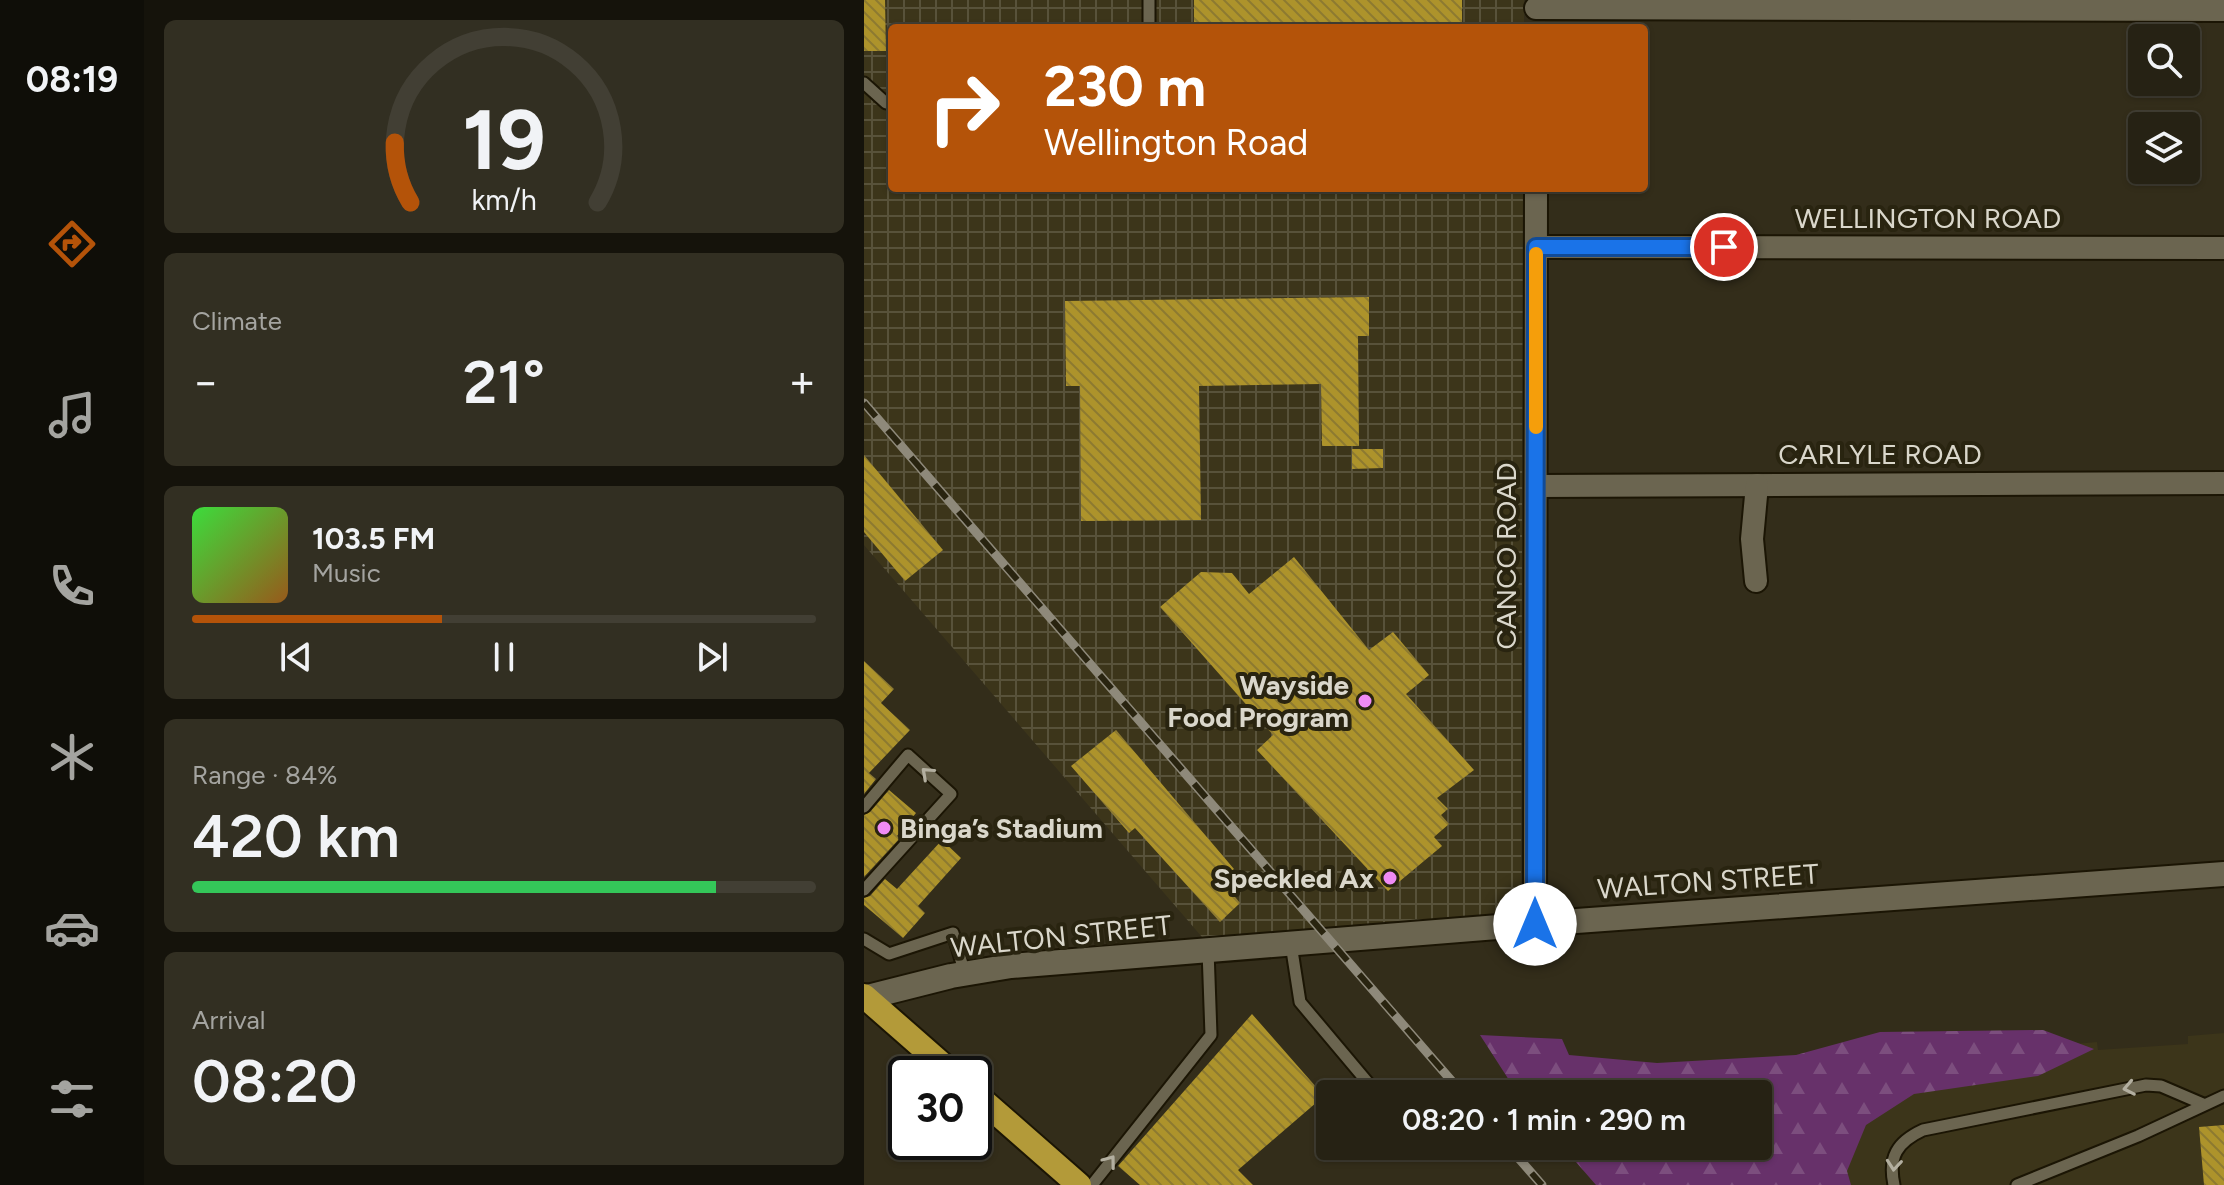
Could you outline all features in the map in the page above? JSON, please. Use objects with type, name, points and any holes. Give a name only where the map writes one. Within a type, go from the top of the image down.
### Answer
[{"type":"highway","points":[[865,997],[932,1056]]},
{"type":"highway","points":[[992,1109],[1079,1185]]},
{"type":"street","points":[[1536,12],[2224,10]]},
{"type":"street","name":"CANCO ROAD","points":[[1535,924],[1536,192]]},
{"type":"street","name":"WELLINGTON ROAD","points":[[1536,247],[2224,248]]},
{"type":"street","name":"CARLYLE ROAD","points":[[1536,486],[2224,483]]},
{"type":"street","points":[[1756,581],[1752,539],[1757,485]]},
{"type":"street","name":"WALTON STREET","points":[[865,997],[1011,966],[2224,874]]},
{"type":"lane","points":[[1149,0],[1149,24]]},
{"type":"lane","points":[[864,83],[888,103]]},
{"type":"lane","points":[[864,807],[908,755],[951,794],[864,890]]},
{"type":"lane","points":[[864,939],[889,954],[953,933],[965,974]]},
{"type":"lane","points":[[1291,944],[1300,1002],[1366,1080]]},
{"type":"lane","points":[[1092,1185],[1211,1035],[1208,950]]},
{"type":"lane","points":[[1894,1185],[1891,1166],[1896,1148],[1923,1130],[2146,1085],[2161,1086],[2203,1104]]},
{"type":"lane","points":[[2017,1185],[2138,1136],[2224,1096]]},
{"type":"shaded area","points":[[864,0],[1524,0],[1524,24],[888,24],[888,192],[1523,192],[1521,912],[1202,937],[864,545]]},
{"type":"shaded area","points":[[2224,1033],[2224,1185],[1624,1185],[1710,1160],[1772,1160],[1772,1080],[1667,1080],[2097,1042],[2098,1050],[2188,1044],[2188,1036]]},
{"type":"green space","points":[[2043,1030],[2094,1049],[2038,1076],[1914,1094],[1866,1125],[1847,1171],[1851,1185],[1596,1185],[1574,1160],[1772,1160],[1772,1080],[1509,1080],[1480,1035],[1562,1039],[1569,1055],[1657,1063],[1796,1055],[1880,1032]]},
{"type":"building","points":[[864,0],[885,0],[886,51],[864,51]]},
{"type":"building","points":[[1194,0],[1462,0],[1462,24],[1194,24]]},
{"type":"building","points":[[1369,297],[1369,336],[1358,336],[1359,446],[1322,446],[1321,384],[1199,386],[1201,520],[1081,521],[1080,386],[1066,386],[1065,301]]},
{"type":"building","points":[[1352,449],[1383,449],[1383,468],[1352,469]]},
{"type":"building","points":[[864,455],[943,550],[905,581],[864,532]]},
{"type":"building","points":[[1294,557],[1369,650],[1393,632],[1429,675],[1406,694],[1474,770],[1437,798],[1448,809],[1441,815],[1449,824],[1434,837],[1442,846],[1388,891],[1257,750],[1273,735],[1160,607],[1201,572],[1232,573],[1249,594]]},
{"type":"building","points":[[864,661],[894,689],[881,703],[910,730],[869,773],[876,779],[864,794]]},
{"type":"building","points":[[1116,730],[1234,869],[1220,879],[1240,903],[1220,922],[1135,828],[1129,833],[1071,766]]},
{"type":"building","name":"Binga’s Stadium","points":[[889,790],[916,813],[897,836],[900,838],[864,877],[864,815]]},
{"type":"building","points":[[942,840],[961,858],[918,906],[925,913],[903,938],[864,905],[864,898],[870,896],[885,879],[897,889]]},
{"type":"building","points":[[1252,1014],[1316,1087],[1316,1103],[1238,1170],[1253,1185],[1140,1185],[1118,1166]]},
{"type":"building","points":[[2224,1125],[2224,1185],[2204,1185],[2199,1127]]},
{"type":"railway","points":[[864,403],[1451,1080]]},
{"type":"railway","points":[[1520,1160],[1542,1185]]},
{"type":"slow traffic","points":[[1536,254],[1536,427]]},
{"type":"place","name":"Wayside Food Program","points":[[1365,701]]},
{"type":"place","name":"Binga’s Stadium","points":[[884,828]]},
{"type":"place","name":"Speckled Ax","points":[[1390,878]]},
{"type":"route","points":[[1535,924],[1536,247],[1724,247]]}]
